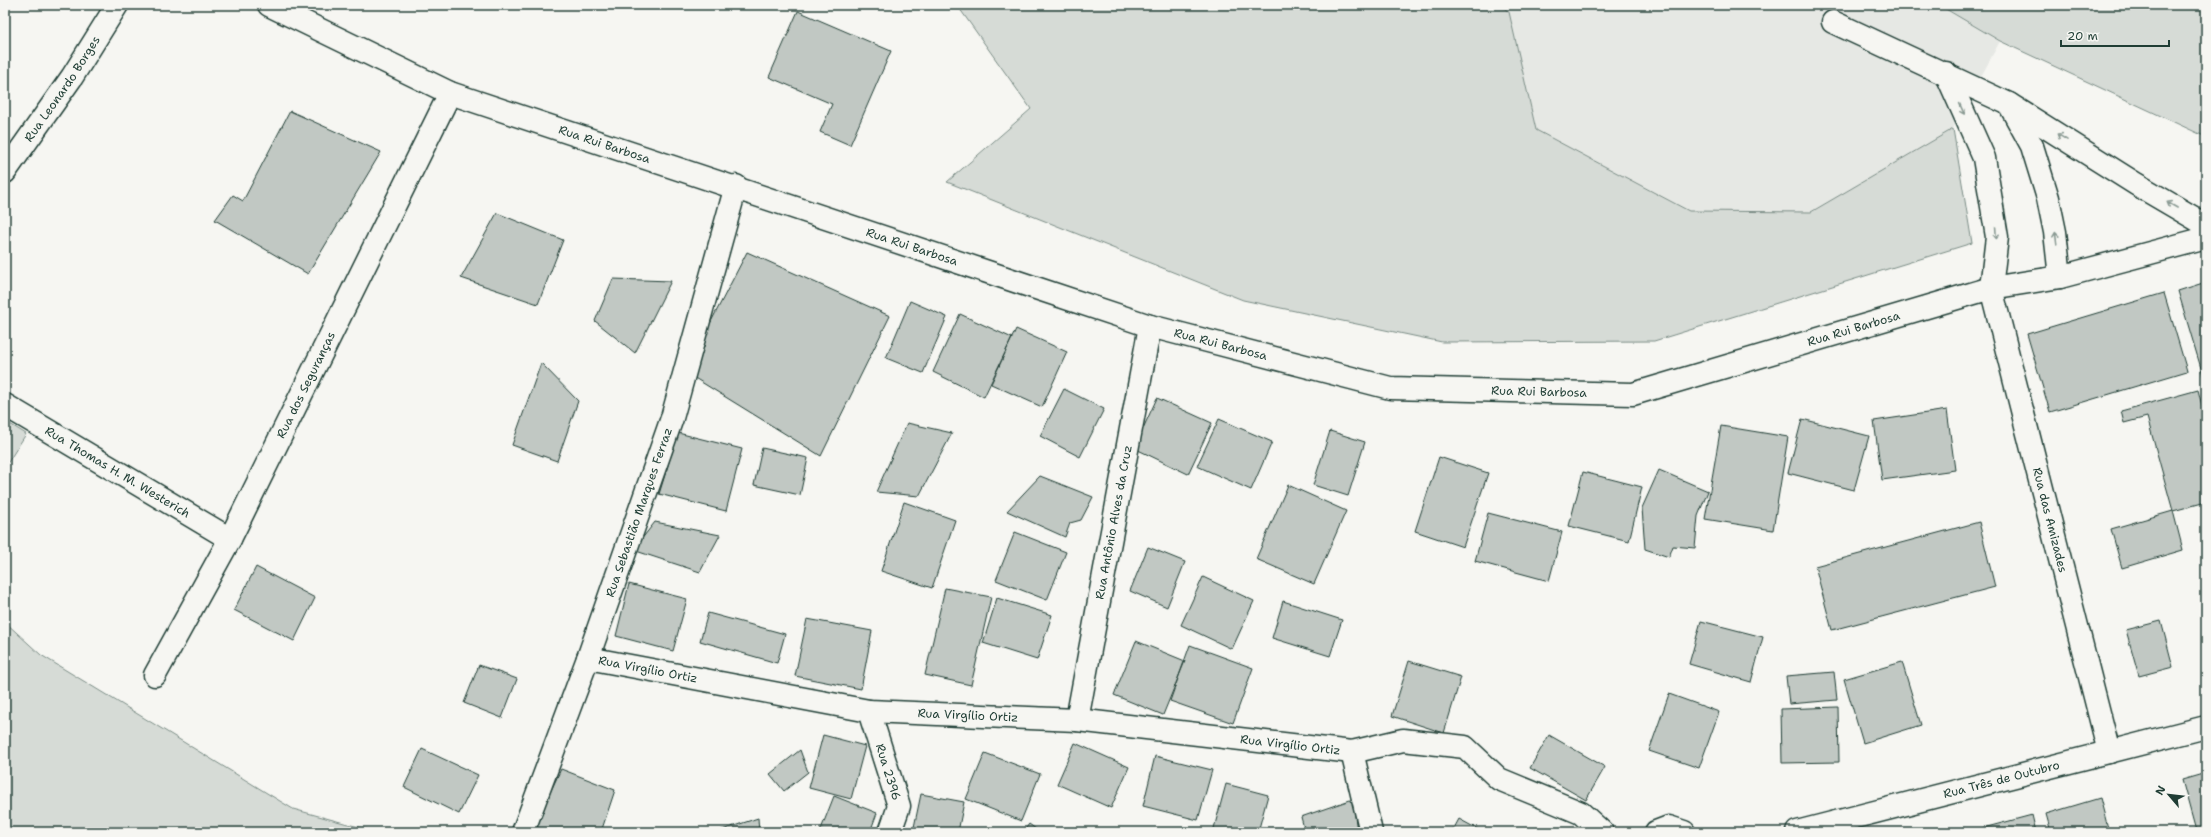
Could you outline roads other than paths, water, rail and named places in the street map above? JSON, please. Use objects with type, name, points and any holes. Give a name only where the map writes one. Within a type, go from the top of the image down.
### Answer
[{"type":"street","name":"Rua Leonardo Borges","points":[[5,172],[72,77],[117,5]]},
{"type":"street","name":"Rua Rui Barbosa","points":[[269,5],[450,92],[736,186],[1150,326],[1390,388],[1633,394],[1991,288],[2060,277],[2206,238]]},
{"type":"street","points":[[1833,22],[2009,104],[2136,184],[2206,225]]},
{"type":"street","points":[[1946,74],[1985,165],[1997,237],[1991,288]]},
{"type":"street","name":"Rua dos Seguranças","points":[[155,675],[230,539],[450,92]]},
{"type":"street","points":[[2009,104],[2032,146],[2048,198],[2055,232],[2060,277]]},
{"type":"street","name":"Rua Sebastião Marques Ferraz","points":[[523,832],[588,658],[672,418],[736,186]]},
{"type":"street","name":"Rua das Amizades","points":[[1991,288],[2109,752]]},
{"type":"street","name":"Rua Antônio Alves da Cruz","points":[[1077,720],[1150,326]]},
{"type":"street","name":"Rua Thomas H. M. Westerich","points":[[5,405],[230,539]]},
{"type":"street","name":"Rua Virgílio Ortiz","points":[[588,658],[869,711],[1077,720],[1352,752],[1403,740],[1465,747],[1499,779],[1581,813],[1602,832]]},
{"type":"street","name":"Rua 2396","points":[[869,711],[899,806],[890,832]]},
{"type":"street","name":"Rua Três de Outubro","points":[[1797,832],[2206,727]]},
{"type":"street","points":[[1352,752],[1371,832]]},
{"type":"street","points":[[899,806],[907,832]]},
{"type":"street","points":[[1656,832],[1669,827],[1684,832]]}]
